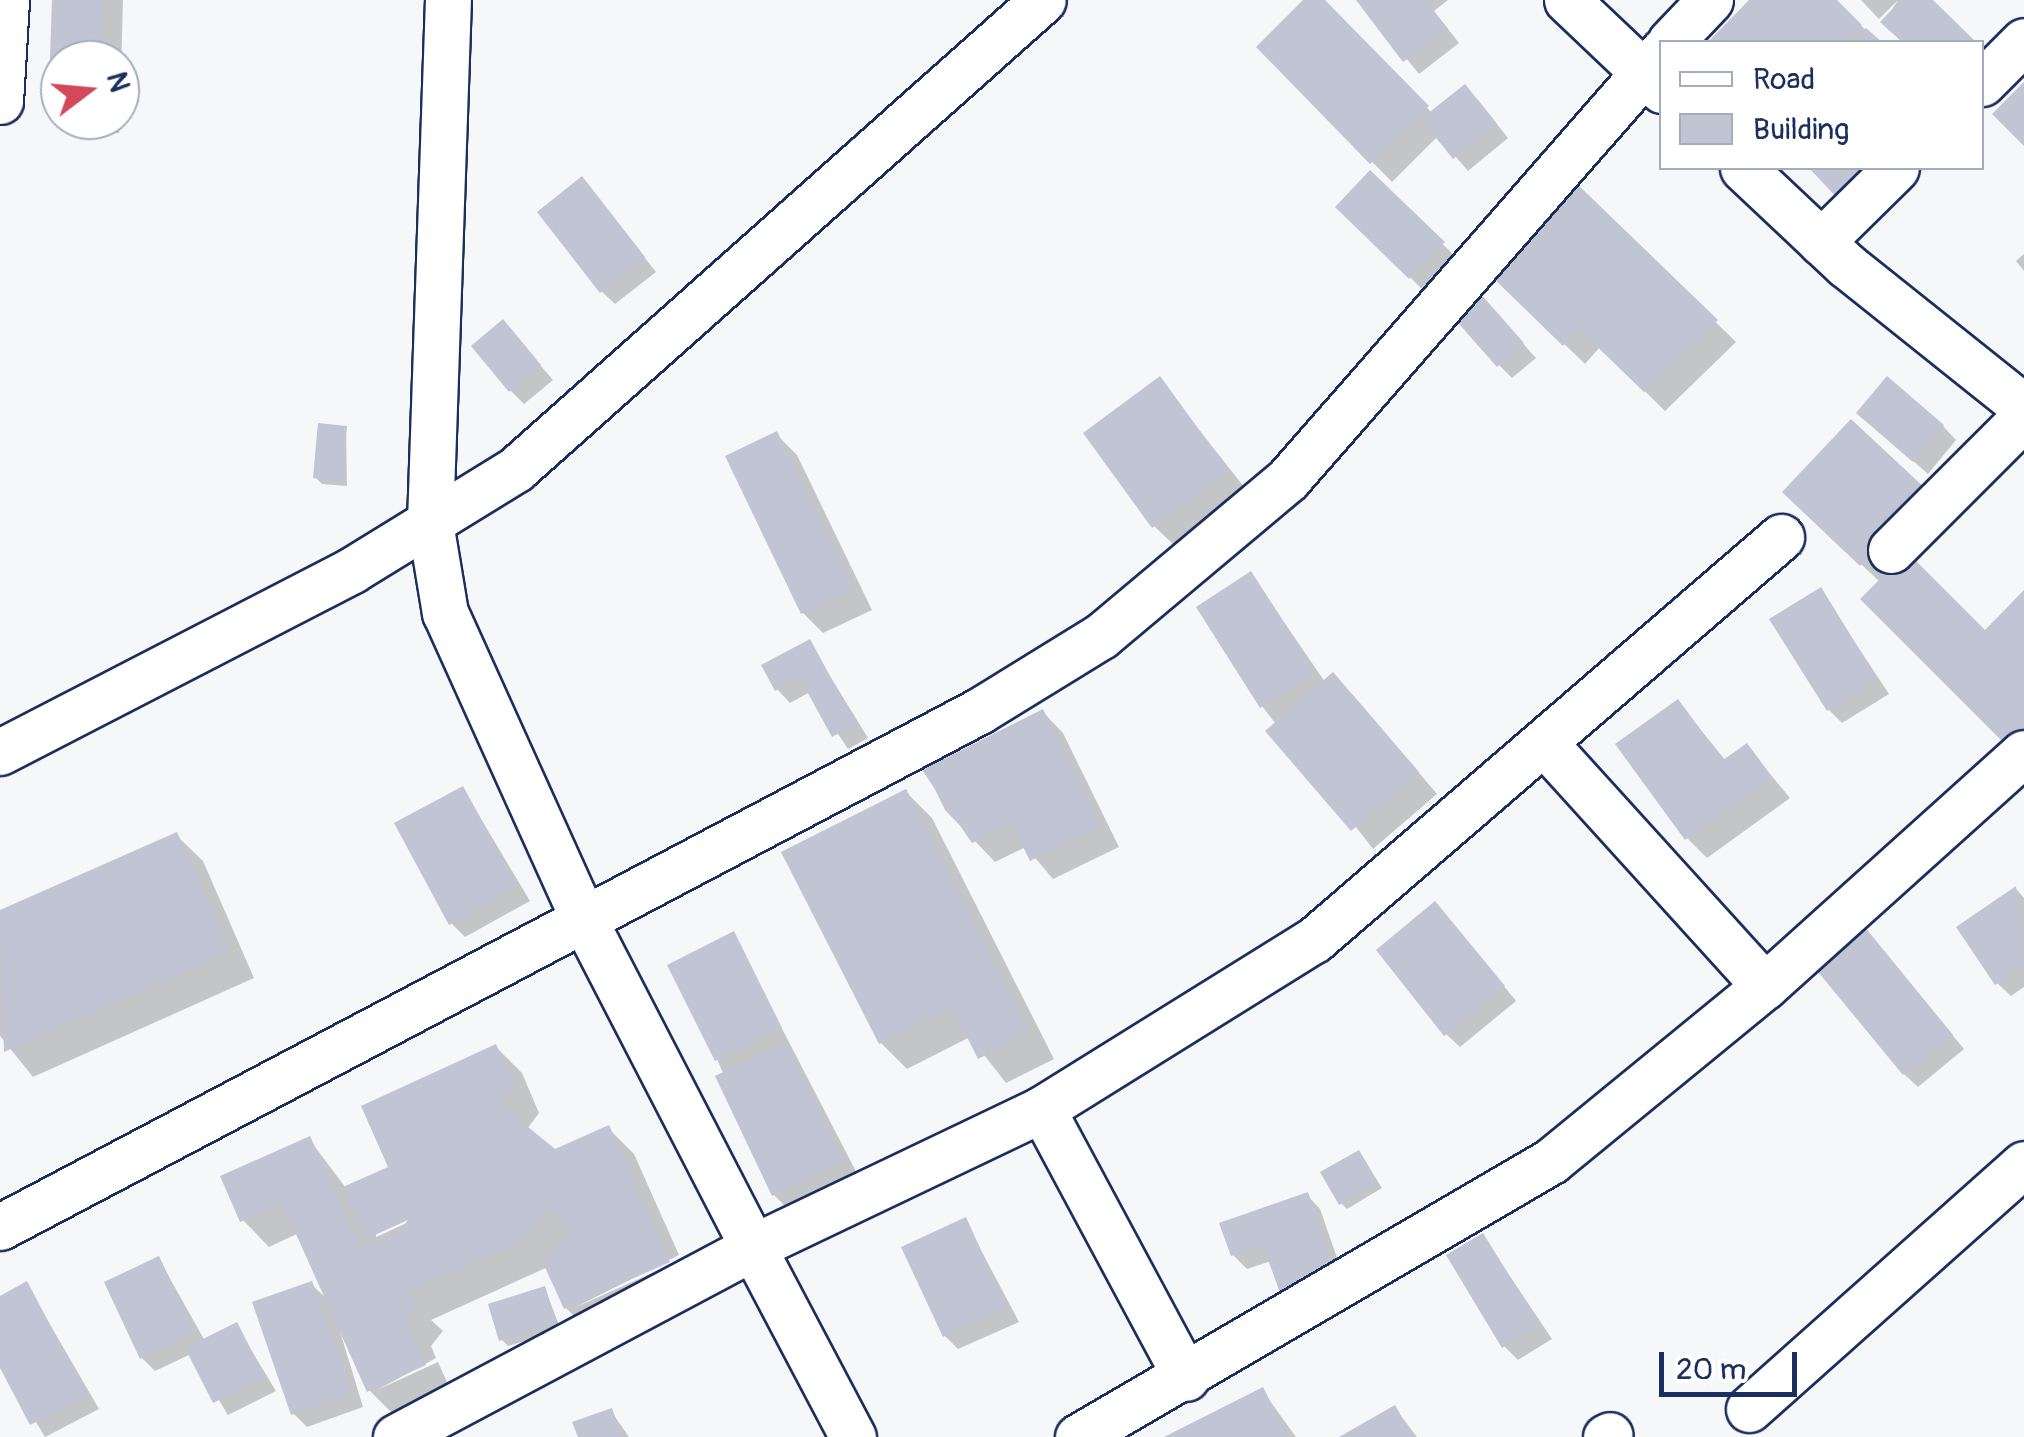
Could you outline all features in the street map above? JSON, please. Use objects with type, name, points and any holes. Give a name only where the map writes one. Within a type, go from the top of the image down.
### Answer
[{"type":"street","points":[[0,100],[6,0]]},
{"type":"street","points":[[448,0],[430,522],[445,613],[583,918],[852,1437]]},
{"type":"street","points":[[0,752],[430,522],[516,469],[1043,0]]},
{"type":"street","points":[[0,1226],[979,711],[1102,636],[1288,479],[1659,64],[1567,0]]},
{"type":"street","points":[[1678,40],[1710,0]]},
{"type":"street","points":[[1984,81],[2024,41]]},
{"type":"street","points":[[1745,170],[1821,242],[2024,406]]},
{"type":"street","points":[[1821,242],[1894,170]]},
{"type":"street","points":[[1891,550],[2024,418]]},
{"type":"street","points":[[396,1437],[753,1247],[1042,1109],[1314,940],[1547,746],[1781,537]]},
{"type":"street","points":[[1547,746],[1764,986]]},
{"type":"street","points":[[1078,1437],[1186,1378],[1550,1160],[1764,986],[2024,753]]},
{"type":"street","points":[[1042,1109],[1186,1378]]},
{"type":"street","points":[[1749,1409],[2024,1164]]},
{"type":"building","points":[[52,0],[103,0],[102,40],[51,40]]},
{"type":"building","points":[[1303,0],[1325,0],[1429,106],[1370,164],[1256,47]]},
{"type":"building","points":[[1356,0],[1425,0],[1448,29],[1403,62]]},
{"type":"building","points":[[1749,0],[1837,0],[1862,25],[1848,40],[1710,40]]},
{"type":"building","points":[[1901,0],[1933,0],[1974,40],[1900,40],[1880,22]]},
{"type":"building","points":[[1866,28],[1880,40],[1855,40]]},
{"type":"building","points":[[2024,82],[2024,146],[1992,114]]},
{"type":"building","points":[[1465,84],[1497,124],[1453,159],[1421,119]]},
{"type":"building","points":[[1370,170],[1445,242],[1409,279],[1335,207]]},
{"type":"building","points":[[1811,170],[1875,170],[1840,201]]},
{"type":"building","points":[[582,176],[645,257],[600,293],[537,212]]},
{"type":"building","points":[[1573,180],[1718,320],[1644,392],[1579,329],[1563,346],[1485,270]]},
{"type":"building","points":[[1479,292],[1524,343],[1497,367],[1452,316]]},
{"type":"building","points":[[503,319],[541,365],[509,392],[471,346]]},
{"type":"building","points":[[1160,376],[1229,471],[1152,528],[1083,433]]},
{"type":"building","points":[[1887,376],[1944,425],[1913,462],[1856,413]]},
{"type":"building","points":[[1851,419],[1929,492],[1860,566],[1782,492]]},
{"type":"building","points":[[318,423],[347,426],[342,481],[313,478]]},
{"type":"building","points":[[777,431],[853,589],[801,614],[725,456]]},
{"type":"building","points":[[1907,552],[1985,630],[2024,590],[2024,737],[2011,750],[1860,599]]},
{"type":"building","points":[[1251,571],[1316,672],[1260,708],[1196,607]]},
{"type":"building","points":[[1821,587],[1878,680],[1827,711],[1769,619]]},
{"type":"building","points":[[810,639],[856,724],[832,737],[799,677],[775,691],[761,665]]},
{"type":"building","points":[[1333,672],[1419,772],[1351,831],[1265,731]]},
{"type":"building","points":[[1678,699],[1723,760],[1747,743],[1772,777],[1685,840],[1615,744]]},
{"type":"building","points":[[1043,709],[1100,826],[1030,861],[1012,824],[972,843],[922,770]]},
{"type":"building","points":[[463,786],[518,887],[449,925],[394,823]]},
{"type":"building","points":[[906,789],[1030,1032],[978,1059],[952,1007],[879,1044],[781,852]]},
{"type":"building","points":[[177,832],[230,952],[4,1052],[0,910]]},
{"type":"building","points":[[2016,886],[2024,965],[1995,985],[1956,927]]},
{"type":"building","points":[[1435,901],[1505,986],[1444,1036],[1376,950]]},
{"type":"building","points":[[1864,926],[1953,1035],[1903,1075],[1814,967]]},
{"type":"building","points":[[734,931],[782,1028],[715,1061],[667,965]]},
{"type":"building","points":[[787,1042],[843,1162],[772,1196],[715,1076]]},
{"type":"building","points":[[496,1044],[515,1085],[500,1104],[555,1149],[609,1125],[670,1262],[564,1309],[543,1263],[571,1229],[548,1210],[523,1241],[406,1293],[418,1303],[406,1319],[426,1365],[367,1392],[282,1203],[240,1222],[220,1176],[310,1136],[361,1249],[398,1233],[408,1220],[366,1239],[343,1187],[388,1167],[361,1106]]},
{"type":"building","points":[[1359,1150],[1378,1182],[1339,1205],[1320,1172]]},
{"type":"building","points":[[1308,1192],[1337,1279],[1282,1298],[1263,1246],[1231,1256],[1219,1223]]},
{"type":"building","points":[[966,1217],[1007,1308],[943,1337],[901,1247]]},
{"type":"building","points":[[1483,1233],[1540,1325],[1502,1348],[1446,1255]]},
{"type":"building","points":[[159,1256],[195,1332],[140,1359],[104,1282]]},
{"type":"building","points":[[27,1281],[87,1395],[30,1425],[0,1368],[0,1296]]},
{"type":"building","points":[[312,1281],[352,1394],[291,1415],[252,1302]]},
{"type":"building","points":[[545,1286],[557,1324],[499,1341],[488,1304]]},
{"type":"building","points":[[237,1322],[265,1377],[213,1403],[185,1348]]},
{"type":"building","points":[[1263,1387],[1288,1437],[1164,1437]]},
{"type":"building","points":[[1395,1405],[1413,1437],[1339,1437]]},
{"type":"building","points":[[612,1408],[622,1437],[578,1437],[572,1422]]}]
